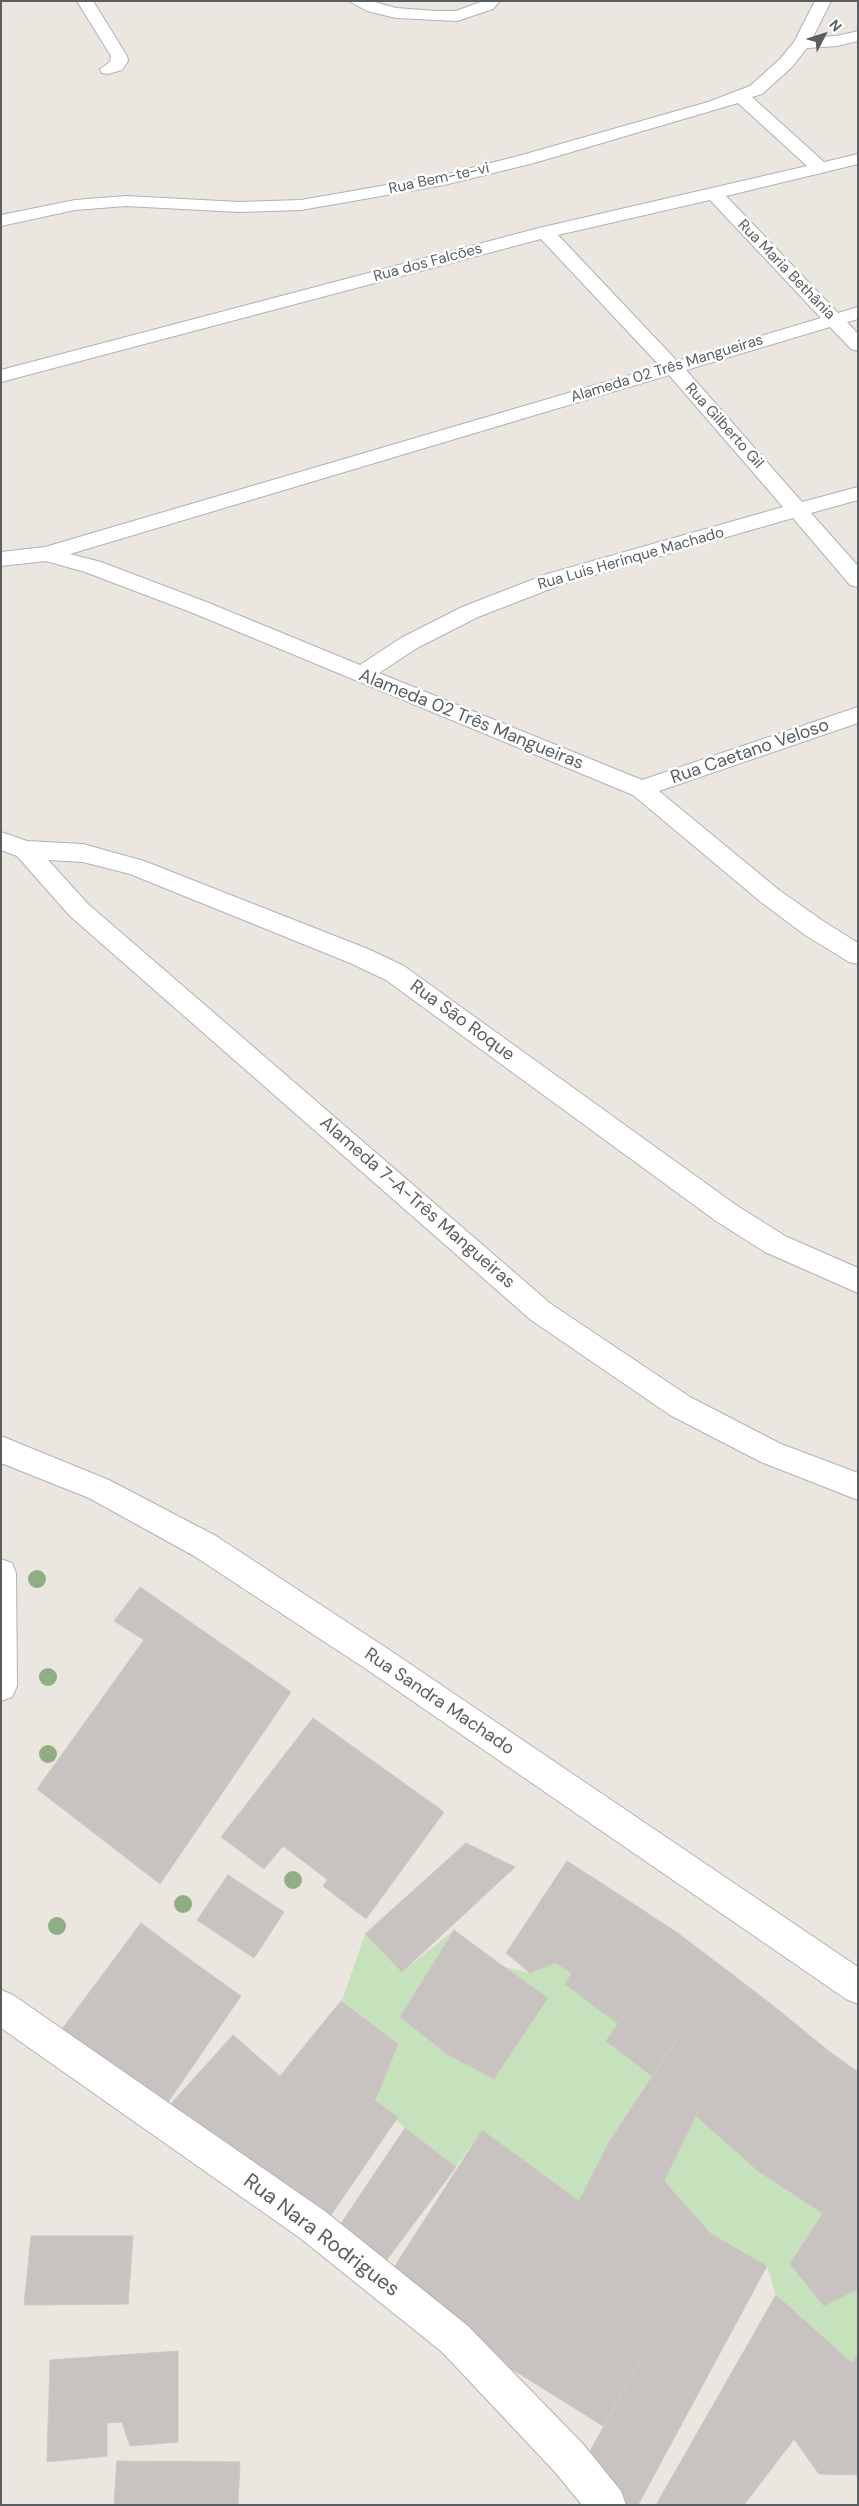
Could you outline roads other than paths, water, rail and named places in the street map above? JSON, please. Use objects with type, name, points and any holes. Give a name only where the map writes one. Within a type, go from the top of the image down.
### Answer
[{"type":"street","points":[[85,1],[119,56],[120,61],[116,66],[108,69]]},
{"type":"street","points":[[357,1],[373,8],[396,14],[450,16],[475,11],[492,1]]},
{"type":"street","name":"Rua Bem-te-vi","points":[[1,221],[75,205],[126,201],[239,207],[301,205],[444,180],[528,159],[742,97],[769,81],[802,43],[823,1]]},
{"type":"street","points":[[802,43],[837,41],[858,36]]},
{"type":"street","points":[[742,97],[820,168]]},
{"type":"street","name":"Rua dos Falcões","points":[[1,376],[545,232],[858,159]]},
{"type":"street","name":"Rua Maria Bethânia","points":[[714,194],[858,345]]},
{"type":"street","name":"Rua Gilberto Gil","points":[[545,232],[672,367],[858,580]]},
{"type":"street","name":"Alameda 02 Três Mangueiras","points":[[1,559],[46,554],[858,313]]},
{"type":"street","name":"Rua Luis Herinque Machado","points":[[360,675],[409,643],[470,612],[556,579],[858,493]]},
{"type":"street","name":"Alameda 02 Três Mangueiras","points":[[46,554],[93,567],[201,608],[641,789],[770,896],[814,928],[858,955]]},
{"type":"street","name":"Rua Caetano Veloso","points":[[641,789],[858,715]]},
{"type":"street","name":"Rua São Roque","points":[[13,845],[83,853],[136,867],[359,956],[395,973],[726,1213],[775,1244],[858,1282]]},
{"type":"street","name":"Alameda 7-A-Três Mangueiras","points":[[13,845],[79,910],[541,1312],[680,1406],[770,1453],[858,1487]]},
{"type":"street","name":"Rua Sandra Machado","points":[[1,1448],[99,1489],[205,1546],[412,1683],[858,1988]]},
{"type":"street","points":[[1,1573],[1,1686]]},
{"type":"street","name":"Rua Nara Rodrigues","points":[[1,2007],[313,2225],[455,2339],[569,2458],[607,2505]]}]
